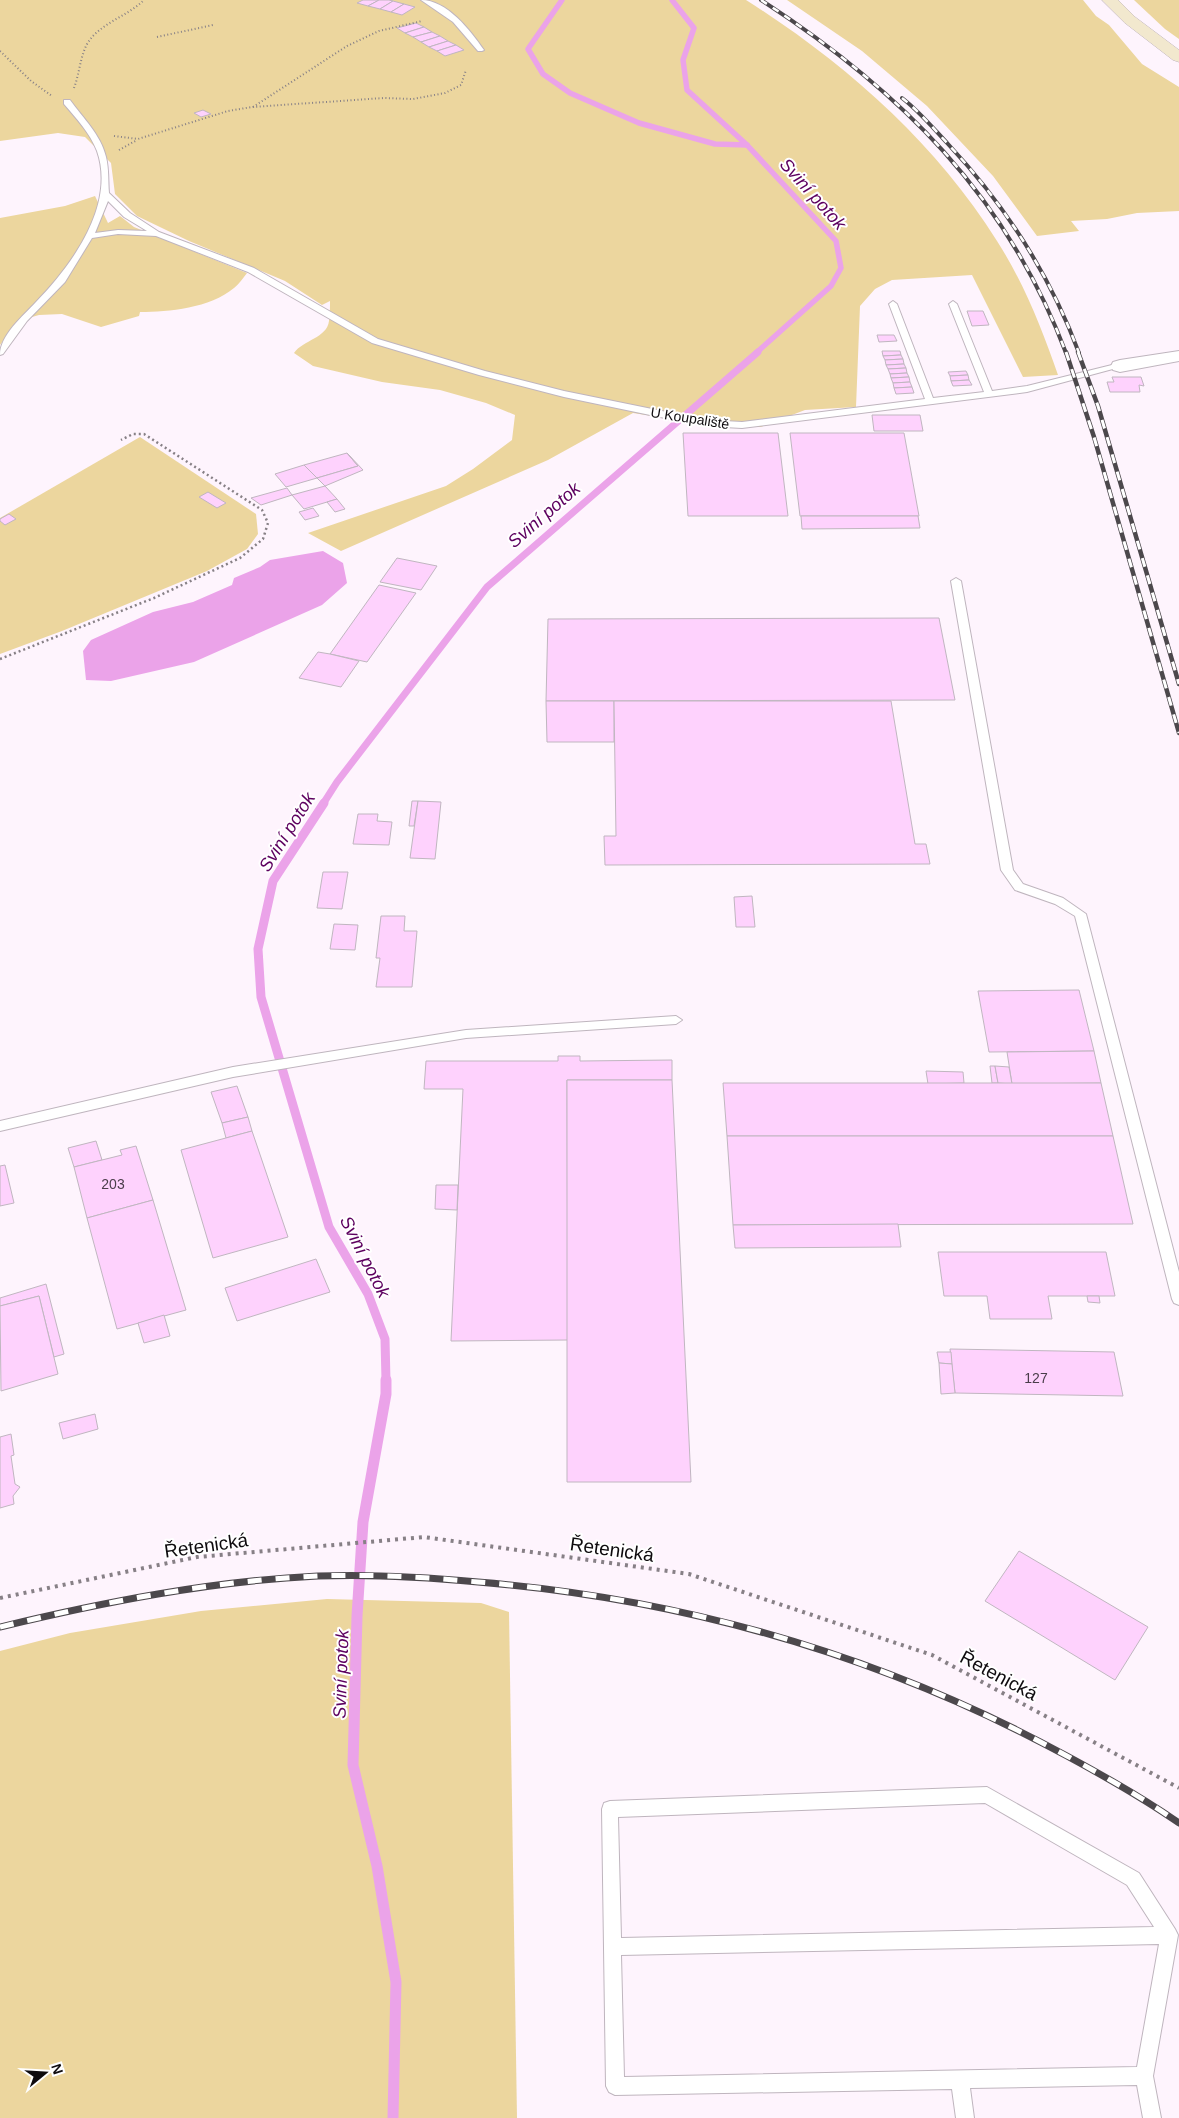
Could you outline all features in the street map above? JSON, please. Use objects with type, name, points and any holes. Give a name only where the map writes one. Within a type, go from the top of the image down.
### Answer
[{"type":"street","points":[[1109,0],[1136,25],[1179,57]]},
{"type":"street","points":[[1120,366],[1179,356]]},
{"type":"lane","points":[[424,0],[437,7],[466,29],[480,50]]},
{"type":"lane","points":[[0,352],[24,320],[62,280],[89,236],[103,206],[105,194],[103,159],[100,148],[91,132],[67,102]]},
{"type":"lane","points":[[105,194],[128,215],[157,234]]},
{"type":"lane","points":[[89,236],[118,232],[157,234]]},
{"type":"lane","name":"U Koupaliště","points":[[157,234],[251,270],[330,317],[375,341],[455,365],[564,394],[706,423],[742,425],[1027,389],[1120,366]]},
{"type":"lane","points":[[893,304],[930,401]]},
{"type":"lane","points":[[953,304],[989,394]]},
{"type":"lane","points":[[956,581],[1007,870],[1019,887],[1060,901],[1080,914],[1179,1298]]},
{"type":"lane","points":[[0,1126],[234,1072],[466,1034],[676,1020]]},
{"type":"lane","points":[[1144,2076],[615,2086],[610,1809],[987,1795],[1133,1879],[1169,1935],[1144,2076],[1152,2118]]},
{"type":"lane","points":[[611,1947],[1169,1935]]},
{"type":"lane","points":[[960,2080],[965,2118]]},
{"type":"path","points":[[0,51],[31,81],[49,95],[67,102],[80,75],[82,60],[90,40],[109,22],[135,9],[144,0]]},
{"type":"path","points":[[252,107],[347,46],[379,31],[422,21]]},
{"type":"path","points":[[157,38],[213,25]]},
{"type":"path","points":[[91,132],[138,140],[228,112],[252,107],[348,100],[412,99],[445,94],[461,84],[466,70]]},
{"type":"path","points":[[0,659],[154,598],[240,558],[263,539],[268,523],[262,510],[144,434],[133,434],[121,440]]},
{"type":"path","name":"Řetenická","points":[[0,1598],[197,1557],[424,1537],[689,1574],[932,1655],[1179,1788]]},
{"type":"shaded area","points":[[0,0],[746,0],[783,24],[852,78],[916,137],[945,170],[997,241],[1016,273],[1039,323],[1058,375],[1023,377],[972,275],[892,280],[875,289],[860,306],[856,407],[805,410],[761,427],[724,427],[633,413],[548,460],[341,551],[308,533],[446,486],[512,440],[515,415],[486,403],[440,390],[382,382],[313,366],[294,353],[327,327],[330,301],[322,305],[285,281],[189,241],[137,216],[115,194],[111,163],[85,137],[58,133],[0,141]]},
{"type":"shaded area","points":[[787,0],[1083,0],[1096,16],[1109,25],[1142,64],[1179,87],[1179,211],[1137,213],[1107,219],[1071,221],[1079,231],[1037,236],[993,176],[927,106],[862,51]]},
{"type":"shaded area","points":[[1134,0],[1179,0],[1179,39],[1165,29]]},
{"type":"shaded area","points":[[95,196],[108,223],[120,216],[134,227],[247,273],[234,288],[213,300],[189,308],[140,312],[139,316],[101,327],[62,314],[39,315],[18,321],[0,345],[0,218],[65,206]]},
{"type":"shaded area","points":[[140,437],[256,514],[258,534],[247,549],[207,571],[62,631],[0,654],[0,518]]},
{"type":"shaded area","points":[[323,551],[343,563],[347,583],[322,605],[194,662],[111,681],[86,680],[83,651],[91,640],[153,612],[193,602],[232,585],[234,578],[260,567],[270,560]]},
{"type":"shaded area","points":[[327,1599],[481,1603],[509,1612],[517,2118],[0,2118],[0,1651],[70,1633],[201,1611]]},
{"type":"building","points":[[363,0],[379,0],[368,6],[357,3]]},
{"type":"building","points":[[379,0],[393,1],[380,9],[368,6]]},
{"type":"building","points":[[393,1],[404,4],[391,12],[380,9]]},
{"type":"building","points":[[404,4],[415,7],[402,15],[391,12]]},
{"type":"building","points":[[416,23],[424,27],[405,33],[397,28]]},
{"type":"building","points":[[424,27],[432,32],[413,37],[405,33]]},
{"type":"building","points":[[432,32],[440,36],[421,42],[413,37]]},
{"type":"building","points":[[440,36],[448,41],[429,47],[421,42]]},
{"type":"building","points":[[448,41],[456,45],[437,51],[429,47]]},
{"type":"building","points":[[456,45],[464,50],[445,56],[437,51]]},
{"type":"building","points":[[203,110],[211,114],[201,117],[194,113]]},
{"type":"building","points":[[967,311],[983,311],[989,325],[972,326]]},
{"type":"building","points":[[877,335],[894,335],[897,341],[879,342]]},
{"type":"building","points":[[882,351],[900,351],[901,355],[883,356]]},
{"type":"building","points":[[901,355],[903,359],[885,360],[883,356]]},
{"type":"building","points":[[903,359],[904,364],[886,365],[885,360]]},
{"type":"building","points":[[904,364],[906,368],[888,369],[886,365]]},
{"type":"building","points":[[906,368],[907,373],[890,374],[888,369]]},
{"type":"building","points":[[966,371],[968,375],[950,376],[948,372]]},
{"type":"building","points":[[907,373],[909,377],[891,378],[890,374]]},
{"type":"building","points":[[968,375],[969,380],[951,381],[950,376]]},
{"type":"building","points":[[909,377],[910,382],[893,383],[891,378]]},
{"type":"building","points":[[1112,377],[1141,377],[1144,386],[1139,385],[1140,392],[1110,392],[1107,382],[1114,382]]},
{"type":"building","points":[[969,380],[972,385],[953,386],[951,381]]},
{"type":"building","points":[[910,382],[912,387],[894,388],[893,383]]},
{"type":"building","points":[[912,387],[914,393],[896,394],[894,388]]},
{"type":"building","points":[[872,415],[920,415],[923,431],[874,431]]},
{"type":"building","points":[[683,433],[778,433],[788,516],[688,516]]},
{"type":"building","points":[[790,433],[904,433],[919,516],[800,516]]},
{"type":"building","points":[[347,453],[358,466],[317,478],[304,465]]},
{"type":"building","points":[[347,453],[363,470],[325,486],[317,478],[358,466]]},
{"type":"building","points":[[304,465],[317,478],[286,487],[275,474]]},
{"type":"building","points":[[325,486],[337,499],[304,509],[292,495]]},
{"type":"building","points":[[287,488],[292,495],[261,505],[251,498]]},
{"type":"building","points":[[208,492],[226,503],[217,508],[199,497]]},
{"type":"building","points":[[337,499],[345,509],[335,512],[327,502]]},
{"type":"building","points":[[313,508],[319,516],[305,520],[299,512]]},
{"type":"building","points":[[9,514],[16,519],[5,525],[0,519]]},
{"type":"building","points":[[801,516],[918,516],[920,528],[802,529]]},
{"type":"building","points":[[397,558],[437,566],[421,590],[380,582]]},
{"type":"building","points":[[379,585],[416,593],[367,662],[330,654]]},
{"type":"building","points":[[939,618],[955,700],[546,701],[548,619]]},
{"type":"building","points":[[318,652],[359,661],[341,687],[299,678]]},
{"type":"building","points":[[546,701],[614,701],[614,742],[547,742]]},
{"type":"building","points":[[614,701],[891,701],[915,844],[926,844],[930,864],[605,865],[604,836],[616,836]]},
{"type":"building","points":[[412,801],[418,801],[414,826],[409,826]]},
{"type":"building","points":[[418,801],[441,802],[435,859],[410,858]]},
{"type":"building","points":[[358,814],[378,814],[377,821],[392,822],[389,845],[353,844]]},
{"type":"building","points":[[323,872],[348,872],[342,909],[317,908]]},
{"type":"building","points":[[752,896],[755,927],[736,927],[734,897]]},
{"type":"building","points":[[381,916],[405,916],[404,931],[417,931],[412,987],[376,987],[380,958],[376,958]]},
{"type":"building","points":[[334,924],[358,925],[355,950],[330,949]]},
{"type":"building","points":[[1079,990],[1094,1051],[989,1052],[978,991]]},
{"type":"building","points":[[1094,1051],[1101,1083],[1012,1084],[1007,1052]]},
{"type":"building","points":[[558,1056],[580,1056],[580,1061],[672,1060],[672,1080],[567,1080],[568,1340],[451,1341],[463,1089],[424,1089],[426,1061],[558,1061]]},
{"type":"building","points":[[990,1066],[995,1066],[998,1083],[992,1083]]},
{"type":"building","points":[[995,1066],[1009,1067],[1012,1084],[998,1083]]},
{"type":"building","points":[[926,1071],[963,1072],[964,1083],[928,1084]]},
{"type":"building","points":[[567,1080],[672,1080],[691,1482],[567,1482]]},
{"type":"building","points":[[723,1083],[1101,1083],[1113,1136],[727,1136]]},
{"type":"building","points":[[237,1086],[248,1117],[222,1123],[211,1092]]},
{"type":"building","points":[[248,1117],[252,1131],[226,1138],[222,1123]]},
{"type":"building","points":[[252,1131],[288,1237],[213,1258],[181,1150]]},
{"type":"building","points":[[727,1136],[1113,1136],[1133,1224],[733,1225]]},
{"type":"building","points":[[96,1141],[102,1160],[74,1167],[68,1148]]},
{"type":"building","points":[[136,1146],[153,1200],[87,1218],[74,1167],[122,1155],[120,1150]]},
{"type":"building","points":[[5,1165],[14,1203],[0,1206],[0,1166]]},
{"type":"building","points":[[436,1185],[458,1185],[457,1210],[435,1209]]},
{"type":"building","points":[[153,1200],[186,1310],[117,1329],[87,1218]]},
{"type":"building","points":[[898,1224],[901,1247],[735,1248],[733,1225]]},
{"type":"building","points":[[938,1252],[1106,1252],[1115,1296],[1048,1296],[1052,1319],[990,1319],[987,1296],[944,1296]]},
{"type":"building","points":[[316,1259],[330,1292],[237,1321],[225,1288]]},
{"type":"building","points":[[46,1284],[64,1354],[54,1357],[39,1296],[0,1306],[0,1298]]},
{"type":"building","points":[[39,1296],[58,1374],[1,1391],[0,1306]]},
{"type":"building","points":[[1087,1296],[1099,1296],[1100,1303],[1088,1302]]},
{"type":"building","points":[[164,1315],[170,1336],[144,1343],[138,1323]]},
{"type":"building","points":[[950,1349],[1114,1352],[1123,1396],[955,1393]]},
{"type":"building","points":[[937,1352],[951,1352],[952,1364],[939,1363]]},
{"type":"building","points":[[939,1363],[952,1364],[955,1393],[941,1394]]},
{"type":"building","points":[[95,1414],[98,1429],[63,1439],[59,1423]]},
{"type":"building","points":[[11,1434],[14,1455],[11,1456],[15,1484],[20,1487],[13,1496],[14,1504],[0,1508],[0,1437]]},
{"type":"building","points":[[1019,1551],[1148,1627],[1115,1680],[985,1601]]},
{"type":"waterway","name":"Sviní potok","points":[[562,0],[528,49],[543,74],[570,93],[639,123],[715,144],[747,145]]},
{"type":"waterway","points":[[672,0],[694,28],[683,60],[687,90],[747,145]]},
{"type":"waterway","name":"Sviní potok","points":[[747,145],[836,241],[841,268],[831,286],[756,353]]},
{"type":"waterway","name":"Sviní potok","points":[[323,804],[337,782],[487,587],[758,352]]},
{"type":"waterway","name":"Sviní potok","points":[[324,803],[273,881],[258,949],[261,997],[329,1227],[368,1294],[385,1339],[386,1381]]},
{"type":"waterway","name":"Sviní potok","points":[[386,1381],[386,1394],[363,1522],[357,1616],[353,1765],[377,1866],[396,1982],[393,2118]]},
{"type":"railway","points":[[761,0],[812,35],[859,71],[903,110],[944,151],[980,196],[1013,244],[1042,296],[1066,353]]},
{"type":"railway","points":[[902,98],[926,120],[969,167],[1007,216],[1040,269],[1079,353]]},
{"type":"railway","points":[[1066,352],[1094,437],[1179,733]]},
{"type":"railway","points":[[1078,352],[1098,406],[1179,684]]},
{"type":"railway","points":[[0,1627],[158,1594],[238,1583],[338,1575],[458,1580],[556,1590],[633,1602],[708,1618],[782,1638],[855,1661],[927,1689],[1067,1756],[1124,1788],[1179,1823]]}]
